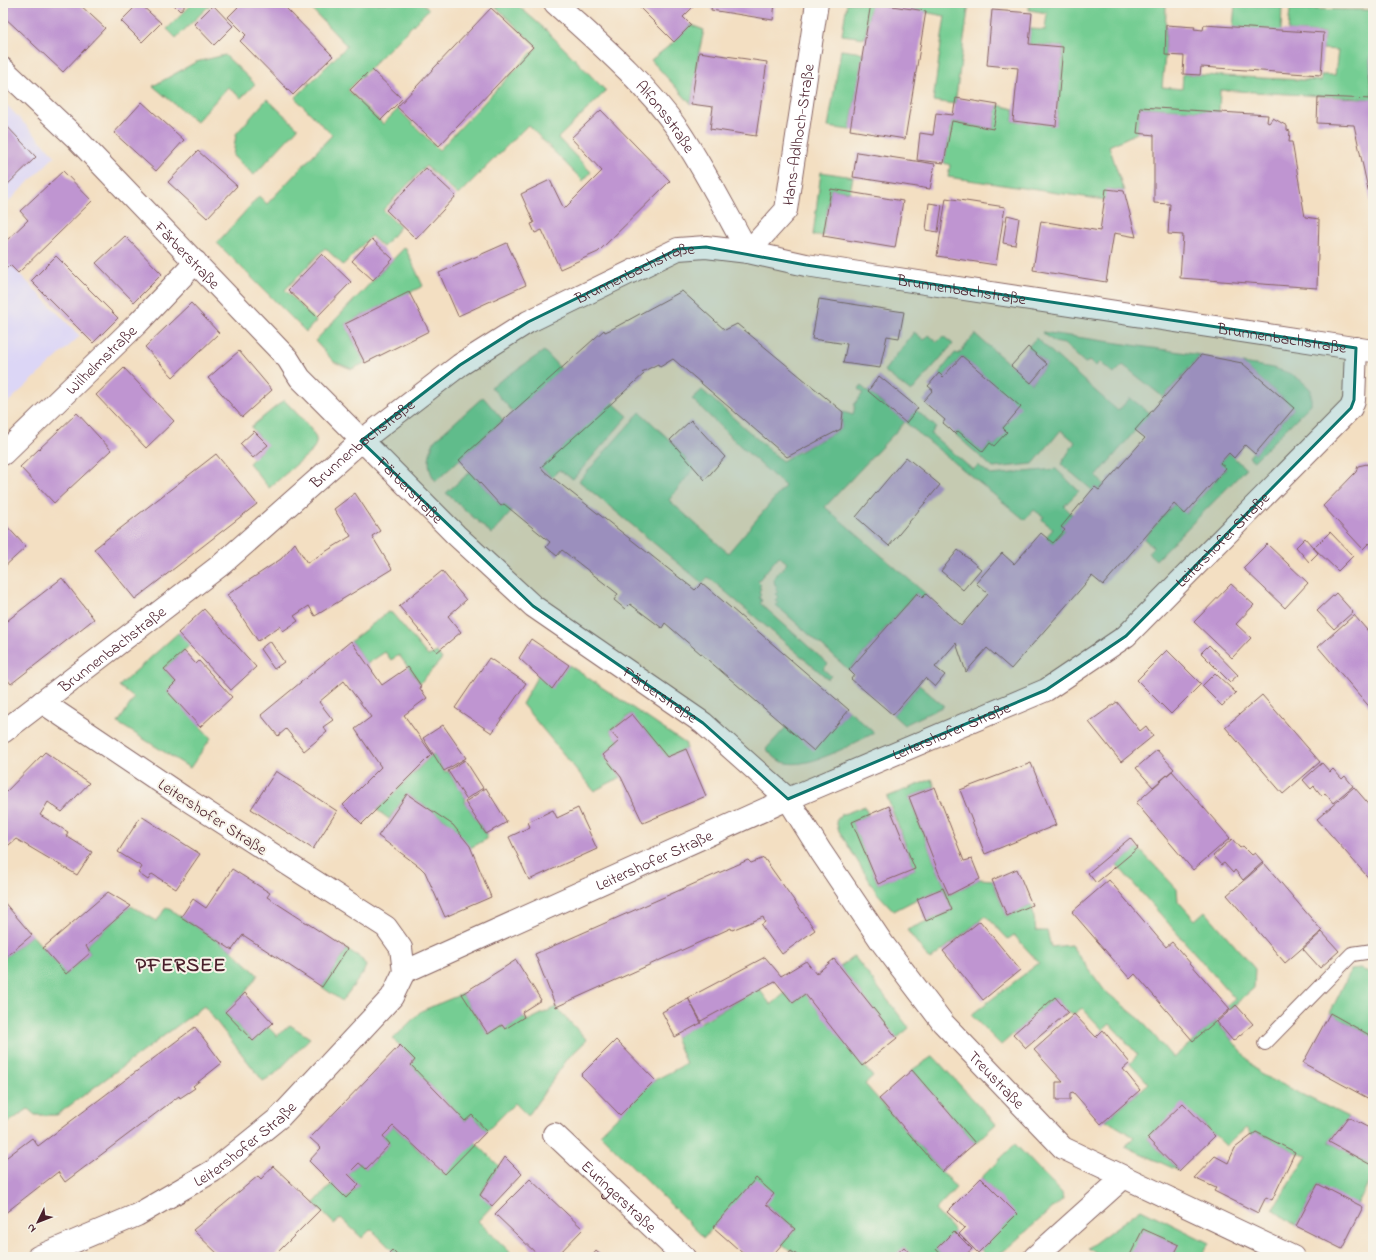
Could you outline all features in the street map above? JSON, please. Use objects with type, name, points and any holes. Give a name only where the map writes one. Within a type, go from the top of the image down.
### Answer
[{"type":"street","name":"Alfonsstraße","points":[[555,3],[632,74],[679,131],[709,181],[748,252]]},
{"type":"street","name":"Hans-Adlhoch-Straße","points":[[748,252],[786,210],[817,3]]},
{"type":"street","name":"Färberstraße","points":[[3,69],[75,136],[288,359],[304,383],[456,535],[533,606],[703,723],[788,799]]},
{"type":"street","name":"Brunnenbachstraße","points":[[42,702],[222,564],[362,441],[460,365],[528,322],[580,295],[678,249],[706,247],[748,252],[806,265],[1365,350]]},
{"type":"street","name":"Wilhelmstraße","points":[[3,454],[138,323],[196,262]]},
{"type":"street","name":"Leitershofer Straße","points":[[404,972],[788,799],[1046,690],[1126,636],[1351,408],[1365,350]]},
{"type":"street","name":"Leitershofer Straße","points":[[38,1257],[138,1215],[213,1171],[280,1117],[392,997],[404,972],[401,948],[386,927],[183,797],[42,702]]},
{"type":"street","points":[[3,732],[42,702]]},
{"type":"street","name":"Treustraße","points":[[788,799],[820,852],[883,944],[943,1023],[1064,1148],[1293,1257]]},
{"type":"street","name":"Euringerstraße","points":[[554,1134],[684,1257]]},
{"type":"street","points":[[1035,1257],[1124,1177]]},
{"type":"lane","points":[[1265,1043],[1352,954],[1373,951]]},
{"type":"highlighted area","points":[[706,247],[806,265],[1356,348],[1354,400],[1351,408],[1126,636],[1046,690],[788,799],[703,723],[533,606],[361,441],[460,365],[528,322],[580,295],[678,249]]},
{"type":"shaded area","points":[[3,101],[55,156],[3,207]]},
{"type":"shaded area","points":[[3,257],[80,336],[3,407]]},
{"type":"green space","points":[[193,3],[212,3],[176,38],[167,29]]},
{"type":"green space","points":[[306,3],[422,3],[429,9],[348,90],[383,124],[398,109],[439,150],[537,47],[492,3],[515,3],[546,30],[606,91],[558,138],[591,172],[583,181],[528,125],[458,195],[426,166],[383,210],[400,227],[383,247],[371,236],[343,265],[325,248],[285,290],[316,321],[306,332],[217,243],[259,196],[267,204],[332,135],[295,98],[347,46]]},
{"type":"green space","points":[[847,3],[871,3],[865,38],[842,35]]},
{"type":"green space","points":[[877,3],[969,3],[955,104],[933,101],[945,16]]},
{"type":"green space","points":[[1029,3],[1166,3],[1165,55],[1162,87],[1182,89],[1183,74],[1321,81],[1321,75],[1335,75],[1338,50],[1323,49],[1324,33],[1288,31],[1290,9],[1373,10],[1373,55],[1370,56],[1373,99],[1220,90],[1219,112],[1140,107],[1137,133],[1109,146],[1124,191],[1107,189],[1105,200],[948,177],[950,165],[944,163],[952,121],[993,129],[998,105],[1014,109],[1013,121],[1056,125],[1063,47],[1029,44],[1030,29],[1045,30],[1047,13],[1029,10]]},
{"type":"green space","points":[[1235,4],[1282,7],[1281,31],[1233,28]]},
{"type":"green space","points":[[691,25],[704,30],[691,104],[651,60],[674,42]]},
{"type":"green space","points":[[841,50],[863,53],[850,130],[828,127]]},
{"type":"green space","points":[[225,55],[255,84],[241,98],[228,87],[196,122],[153,86],[196,62]]},
{"type":"green space","points":[[267,99],[298,128],[254,175],[233,156],[236,134]]},
{"type":"green space","points":[[821,172],[853,177],[850,192],[831,189],[823,236],[813,235]]},
{"type":"green space","points":[[405,247],[423,286],[345,324],[365,363],[352,369],[334,362],[315,341]]},
{"type":"green space","points":[[914,332],[924,340],[929,335],[937,342],[943,336],[953,344],[911,392],[884,371]]},
{"type":"green space","points":[[1042,332],[1201,355],[1163,397],[1123,365],[1114,374],[1100,362],[1096,366],[1090,361],[1085,363],[1064,344],[1054,342]]},
{"type":"green space","points":[[975,334],[1031,383],[1047,364],[1028,347],[1036,338],[1118,411],[1130,398],[1150,413],[1096,477],[1104,484],[1099,490],[1095,487],[1092,490],[1061,464],[1075,442],[1061,430],[1033,464],[993,468],[955,434],[958,431],[983,452],[990,443],[994,446],[1007,432],[1003,428],[1020,407],[962,356],[943,377],[939,373],[955,353],[959,354]]},
{"type":"green space","points":[[544,351],[561,369],[513,412],[491,387]]},
{"type":"green space","points":[[1242,363],[1271,368],[1288,373],[1303,382],[1311,390],[1311,404],[1254,461],[1249,457],[1253,452],[1255,454],[1294,408]]},
{"type":"green space","points":[[861,386],[905,422],[825,507],[926,594],[922,598],[916,593],[849,670],[776,605],[778,602],[775,600],[778,597],[775,594],[778,592],[775,589],[777,587],[773,579],[787,563],[779,556],[758,581],[761,584],[759,586],[761,589],[759,591],[761,595],[759,597],[762,601],[760,603],[828,664],[823,669],[831,676],[828,679],[708,577],[702,583],[579,481],[640,412],[670,440],[694,468],[669,500],[728,553],[785,486],[738,444],[692,399],[702,390],[782,461],[841,429],[843,412],[853,415],[854,405],[863,393],[858,389]]},
{"type":"green space","points":[[483,397],[503,420],[436,481],[429,467],[431,451],[435,440]]},
{"type":"green space","points":[[284,400],[311,430],[316,442],[312,451],[269,488],[249,463],[267,445],[251,427]]},
{"type":"green space","points":[[612,402],[628,416],[573,479],[559,470],[552,477],[541,467]]},
{"type":"green space","points":[[916,410],[936,427],[931,434],[973,470],[978,465],[991,475],[1056,469],[1079,491],[1064,506],[1072,514],[1061,527],[1065,530],[1053,543],[1046,537],[1053,529],[1041,519],[1044,517],[1034,510],[1025,520],[906,423]]},
{"type":"green space","points":[[1229,453],[1246,469],[1156,560],[1148,553],[1153,547],[1144,539],[1174,504],[1186,514],[1226,469],[1220,463]]},
{"type":"green space","points":[[470,472],[501,506],[504,504],[512,511],[492,534],[446,493]]},
{"type":"green space","points":[[388,612],[392,613],[428,656],[437,652],[442,659],[420,683],[399,655],[391,660],[385,652],[367,664],[351,641]]},
{"type":"green space","points":[[178,633],[190,645],[164,669],[176,682],[167,691],[211,738],[190,768],[118,723],[134,698],[119,686]]},
{"type":"green space","points":[[569,665],[686,744],[686,749],[667,757],[631,714],[610,731],[619,741],[603,755],[621,777],[594,791],[522,704],[538,675],[552,688]]},
{"type":"green space","points":[[919,685],[944,706],[904,725],[893,715]]},
{"type":"green space","points":[[849,710],[874,733],[827,756],[813,761],[800,763],[788,763],[778,760],[766,749],[786,727],[814,750]]},
{"type":"green space","points":[[433,754],[445,772],[448,771],[466,799],[465,802],[486,834],[487,839],[470,848],[453,825],[407,794],[389,819],[377,810]]},
{"type":"green space","points":[[932,779],[935,787],[909,797],[949,895],[980,879],[992,880],[1007,916],[1032,905],[1036,931],[1047,931],[1051,947],[1071,945],[1105,991],[1141,1020],[1173,1058],[1216,1021],[1260,1074],[1348,1117],[1329,1142],[1373,1166],[1373,1174],[1357,1205],[1318,1184],[1296,1226],[1273,1209],[1307,1156],[1295,1152],[1256,1132],[1252,1135],[1246,1128],[1226,1146],[1183,1104],[1147,1138],[1179,1171],[1125,1146],[1134,1137],[1106,1120],[1148,1083],[1130,1063],[1138,1055],[1110,1024],[1103,1030],[1082,1008],[1074,1014],[1068,1012],[1055,997],[1001,1045],[971,1015],[1039,963],[1014,935],[1008,939],[986,916],[930,960],[907,930],[952,910],[943,888],[894,911],[877,893],[839,831],[836,821],[841,815],[865,806],[868,815],[852,822],[878,884],[915,869],[887,797]]},
{"type":"green space","points":[[1138,848],[1177,889],[1178,901],[1195,920],[1205,911],[1255,969],[1254,988],[1230,1009],[1227,1006],[1235,999],[1117,865]]},
{"type":"green space","points":[[131,906],[157,921],[166,907],[232,950],[258,975],[245,993],[225,1012],[253,1041],[268,1027],[277,1036],[290,1025],[310,1038],[275,1074],[263,1081],[204,1006],[57,1115],[35,1115],[28,1109],[3,1126],[3,959],[32,935],[66,974],[90,953],[86,946]]},
{"type":"green space","points":[[347,949],[361,958],[366,966],[363,973],[342,1001],[322,987]]},
{"type":"green space","points":[[854,956],[909,1028],[897,1038],[840,967]]},
{"type":"green space","points":[[1360,969],[1373,973],[1373,1037],[1330,1013],[1351,970]]},
{"type":"green space","points":[[759,989],[771,1005],[785,993],[793,1003],[805,994],[873,1077],[865,1084],[956,1188],[935,1210],[954,1231],[936,1249],[943,1257],[913,1257],[904,1247],[893,1257],[800,1257],[782,1244],[795,1229],[766,1204],[756,1179],[704,1238],[600,1134],[655,1080],[686,1064],[675,1037]]},
{"type":"green space","points":[[462,994],[488,1034],[502,1025],[505,1029],[524,1017],[527,1021],[556,1007],[587,1040],[568,1058],[528,1116],[515,1103],[487,1131],[472,1115],[465,1121],[411,1065],[415,1060],[393,1039],[421,1011]]},
{"type":"green space","points":[[933,1056],[996,1124],[975,1143],[912,1070]]},
{"type":"green space","points":[[393,1126],[444,1174],[475,1142],[499,1166],[480,1194],[492,1206],[478,1221],[515,1257],[399,1257],[371,1229],[362,1238],[341,1218],[334,1224],[314,1203],[332,1184],[347,1198],[359,1185],[348,1174],[359,1163],[366,1169],[390,1144],[383,1136]]},
{"type":"green space","points":[[1015,1144],[1062,1193],[1063,1199],[997,1257],[988,1257],[981,1250],[1016,1214],[981,1178]]},
{"type":"green space","points":[[1141,1209],[1209,1243],[1201,1257],[1173,1257],[1178,1245],[1143,1229],[1129,1257],[1101,1257],[1088,1248]]},
{"type":"building","points":[[3,3],[78,3],[105,28],[63,72],[3,16]]},
{"type":"building","points":[[139,3],[161,23],[142,42],[121,21]]},
{"type":"building","points":[[172,3],[187,3],[180,11]]},
{"type":"building","points":[[242,3],[291,3],[286,8],[333,56],[293,95],[240,41],[246,35],[228,17]]},
{"type":"building","points":[[641,3],[697,3],[683,17],[691,25],[674,42],[638,6]]},
{"type":"building","points":[[712,3],[775,3],[773,20],[711,10]]},
{"type":"building","points":[[871,3],[926,11],[905,139],[850,130]]},
{"type":"building","points":[[213,5],[233,26],[214,45],[194,24]]},
{"type":"building","points":[[491,8],[533,47],[439,146],[397,107]]},
{"type":"building","points":[[992,10],[1032,13],[1029,44],[1063,47],[1056,126],[1013,121],[1018,68],[987,65]]},
{"type":"building","points":[[1166,25],[1195,27],[1194,29],[1203,30],[1204,25],[1324,33],[1321,75],[1201,67],[1200,75],[1183,74],[1184,56],[1165,55]]},
{"type":"building","points":[[699,52],[767,62],[756,136],[710,129],[713,107],[691,104]]},
{"type":"building","points":[[1370,55],[1373,55],[1373,85],[1371,85]]},
{"type":"building","points":[[371,69],[402,99],[381,120],[350,90]]},
{"type":"building","points":[[1318,97],[1373,99],[1373,212],[1354,125],[1317,123]]},
{"type":"building","points":[[956,98],[998,105],[993,129],[952,121],[944,163],[917,160],[920,133],[933,135],[936,113],[953,115]]},
{"type":"building","points":[[142,102],[184,140],[156,171],[114,133]]},
{"type":"building","points":[[1140,107],[1268,115],[1267,122],[1269,123],[1273,118],[1287,126],[1287,130],[1290,131],[1289,142],[1292,142],[1305,217],[1319,219],[1317,288],[1180,278],[1183,235],[1168,234],[1170,204],[1154,203],[1154,135],[1137,133]]},
{"type":"building","points":[[601,110],[670,181],[598,252],[560,269],[542,230],[535,233],[531,224],[534,223],[521,194],[550,180],[564,209],[602,171],[571,138]]},
{"type":"building","points":[[3,122],[36,157],[3,189]]},
{"type":"building","points":[[198,151],[237,186],[207,218],[168,182]]},
{"type":"building","points":[[857,152],[935,164],[930,189],[853,177]]},
{"type":"building","points":[[426,168],[456,196],[416,239],[386,210]]},
{"type":"building","points":[[63,171],[92,201],[18,273],[10,265],[3,272],[3,246],[7,242],[6,241],[28,220],[20,211]]},
{"type":"building","points":[[831,189],[903,201],[895,248],[823,236]]},
{"type":"building","points":[[1106,189],[1124,191],[1136,237],[1114,233],[1106,282],[1033,270],[1041,221],[1100,231]]},
{"type":"building","points":[[946,198],[1005,207],[996,265],[937,256]]},
{"type":"building","points":[[929,203],[942,205],[938,232],[926,230]]},
{"type":"building","points":[[1007,215],[1019,218],[1015,245],[1003,243]]},
{"type":"building","points":[[125,236],[162,274],[134,302],[96,263]]},
{"type":"building","points":[[372,239],[393,259],[373,280],[352,261]]},
{"type":"building","points":[[507,243],[526,285],[458,316],[439,273]]},
{"type":"building","points":[[322,254],[351,282],[317,317],[288,290]]},
{"type":"building","points":[[56,256],[118,318],[93,343],[31,281]]},
{"type":"building","points":[[682,291],[725,330],[737,324],[843,412],[841,429],[787,457],[673,359],[660,367],[658,364],[642,372],[644,374],[541,467],[544,471],[695,590],[702,583],[849,710],[814,751],[665,623],[662,628],[630,604],[625,609],[614,600],[618,594],[562,550],[557,556],[546,547],[550,542],[504,504],[501,506],[459,460],[604,330],[605,332],[612,329]]},
{"type":"building","points":[[409,292],[429,331],[365,363],[345,324]]},
{"type":"building","points":[[819,299],[904,312],[899,338],[887,336],[880,368],[843,363],[847,344],[812,339]]},
{"type":"building","points":[[191,303],[219,333],[173,377],[145,347]]},
{"type":"building","points":[[1028,347],[1047,364],[1031,383],[1011,366]]},
{"type":"building","points":[[239,351],[272,390],[242,417],[208,378]]},
{"type":"building","points":[[1201,355],[1242,363],[1294,408],[1255,454],[1245,445],[1234,458],[1229,453],[1220,463],[1226,468],[1185,514],[1174,504],[1103,585],[1092,576],[1011,669],[987,648],[966,672],[956,643],[935,667],[945,675],[935,687],[925,678],[893,715],[851,679],[854,675],[849,670],[917,593],[922,598],[926,594],[961,626],[988,594],[976,583],[1002,553],[1014,564],[1041,533],[1053,543],[1065,530],[1061,527],[1092,490],[1095,487],[1099,490],[1145,438],[1135,430]]},
{"type":"building","points":[[962,356],[1021,407],[1003,428],[1007,432],[994,446],[990,443],[983,452],[958,431],[955,434],[943,423],[945,420],[923,401],[933,390],[928,386],[939,373],[943,377]]},
{"type":"building","points":[[124,368],[174,421],[146,448],[96,395]]},
{"type":"building","points":[[879,376],[918,408],[906,423],[868,391]]},
{"type":"building","points":[[77,413],[111,450],[54,503],[20,467]]},
{"type":"building","points":[[691,420],[725,457],[705,480],[670,440]]},
{"type":"building","points":[[254,431],[268,445],[253,458],[240,444]]},
{"type":"building","points":[[216,454],[257,504],[135,599],[94,549]]},
{"type":"building","points":[[906,457],[940,485],[889,546],[856,517]]},
{"type":"building","points":[[1367,464],[1373,473],[1373,547],[1369,543],[1363,549],[1323,506],[1356,472],[1358,466]]},
{"type":"building","points":[[355,493],[380,531],[372,536],[392,569],[315,616],[309,606],[294,616],[298,621],[283,631],[280,626],[258,641],[227,595],[281,559],[295,543],[307,563],[351,536],[334,509]]},
{"type":"building","points":[[3,522],[26,547],[3,568]]},
{"type":"building","points":[[1330,532],[1353,556],[1338,571],[1314,548]]},
{"type":"building","points":[[1305,538],[1318,553],[1309,562],[1296,547]]},
{"type":"building","points":[[1267,544],[1308,583],[1285,608],[1243,568]]},
{"type":"building","points":[[958,550],[981,569],[963,590],[941,571]]},
{"type":"building","points":[[442,571],[466,600],[448,616],[461,632],[437,652],[399,606]]},
{"type":"building","points":[[62,578],[94,619],[11,684],[3,674],[3,624]]},
{"type":"building","points":[[1231,584],[1254,605],[1236,624],[1251,638],[1232,658],[1194,622]]},
{"type":"building","points":[[1336,593],[1353,612],[1334,629],[1317,611]]},
{"type":"building","points":[[204,609],[256,667],[231,690],[178,633]]},
{"type":"building","points":[[1354,615],[1373,637],[1373,711],[1318,647]]},
{"type":"building","points":[[531,639],[569,665],[552,689],[519,658]]},
{"type":"building","points":[[270,641],[284,662],[274,669],[260,649]]},
{"type":"building","points":[[351,641],[382,685],[408,667],[427,698],[404,715],[432,754],[362,824],[343,805],[381,767],[355,729],[371,717],[344,681],[319,702],[333,720],[323,727],[327,732],[304,751],[286,729],[278,736],[261,715]]},
{"type":"building","points":[[1209,645],[1238,675],[1230,682],[1201,653]]},
{"type":"building","points":[[1167,650],[1201,684],[1171,714],[1137,680]]},
{"type":"building","points":[[184,651],[196,664],[199,661],[232,697],[200,727],[167,691],[176,682],[164,669]]},
{"type":"building","points":[[489,658],[526,683],[492,733],[455,708]]},
{"type":"building","points":[[1215,673],[1236,693],[1222,706],[1202,686]]},
{"type":"building","points":[[1262,695],[1320,762],[1283,794],[1225,727]]},
{"type":"building","points":[[1117,702],[1140,731],[1146,726],[1153,736],[1121,762],[1089,722]]},
{"type":"building","points":[[632,714],[667,757],[686,749],[706,796],[643,823],[621,777],[603,755],[619,741],[610,731]]},
{"type":"building","points":[[443,725],[466,758],[444,771],[423,738]]},
{"type":"building","points":[[1157,750],[1174,769],[1153,787],[1136,768]]},
{"type":"building","points":[[45,752],[89,783],[62,812],[48,802],[40,815],[68,832],[66,836],[92,852],[77,875],[16,839],[3,850],[3,795]]},
{"type":"building","points":[[465,760],[483,788],[466,799],[448,771]]},
{"type":"building","points":[[1031,763],[1056,825],[985,854],[960,790]]},
{"type":"building","points":[[1322,763],[1330,772],[1333,769],[1342,779],[1345,776],[1353,786],[1333,803],[1325,793],[1322,796],[1314,786],[1311,789],[1303,780]]},
{"type":"building","points":[[276,771],[337,811],[313,849],[251,809]]},
{"type":"building","points":[[1172,771],[1230,838],[1193,870],[1136,803]]},
{"type":"building","points":[[935,787],[964,861],[972,859],[980,879],[949,895],[909,797]]},
{"type":"building","points":[[1354,787],[1373,809],[1373,883],[1317,819]]},
{"type":"building","points":[[486,788],[507,822],[486,834],[465,802]]},
{"type":"building","points":[[407,794],[453,825],[470,846],[491,897],[445,917],[425,872],[378,836]]},
{"type":"building","points":[[889,806],[915,869],[878,884],[852,822]]},
{"type":"building","points":[[578,808],[597,849],[529,880],[509,837],[530,827],[528,822],[553,810],[557,818]]},
{"type":"building","points":[[141,816],[200,854],[176,889],[152,874],[148,880],[138,873],[142,867],[118,852]]},
{"type":"building","points":[[1130,838],[1138,848],[1096,883],[1088,873]]},
{"type":"building","points":[[1232,839],[1240,848],[1243,846],[1252,855],[1255,853],[1263,862],[1243,880],[1235,870],[1233,873],[1224,863],[1221,865],[1213,856]]},
{"type":"building","points":[[764,858],[815,930],[782,954],[761,925],[765,922],[763,917],[732,930],[731,928],[556,1007],[535,954],[748,860],[751,863]]},
{"type":"building","points":[[1264,863],[1322,931],[1285,963],[1227,895]]},
{"type":"building","points":[[232,869],[270,893],[267,897],[347,949],[322,987],[243,935],[232,950],[181,917],[193,899],[206,908]]},
{"type":"building","points":[[1017,869],[1032,905],[1007,916],[992,880]]},
{"type":"building","points":[[1109,880],[1166,947],[1172,942],[1230,1009],[1193,1041],[1135,974],[1130,979],[1072,912]]},
{"type":"building","points":[[943,888],[952,910],[926,921],[917,899]]},
{"type":"building","points":[[108,892],[131,906],[86,946],[90,953],[66,974],[43,948]]},
{"type":"building","points":[[3,901],[32,935],[3,959]]},
{"type":"building","points":[[980,921],[1020,970],[983,1000],[943,951]]},
{"type":"building","points":[[1322,932],[1339,951],[1320,968],[1303,949]]},
{"type":"building","points":[[765,957],[781,976],[806,961],[816,974],[834,959],[897,1038],[862,1066],[805,994],[793,1003],[775,981],[701,1021],[688,998]]},
{"type":"building","points":[[516,960],[541,1000],[522,1012],[524,1017],[505,1029],[502,1025],[488,1034],[462,994]]},
{"type":"building","points":[[245,993],[273,1023],[253,1041],[225,1012]]},
{"type":"building","points":[[1055,997],[1068,1012],[1026,1048],[1013,1034]]},
{"type":"building","points":[[688,998],[701,1023],[675,1037],[662,1012]]},
{"type":"building","points":[[1236,1005],[1253,1024],[1233,1041],[1217,1022]]},
{"type":"building","points":[[1330,1013],[1373,1037],[1373,1101],[1303,1063]]},
{"type":"building","points":[[1074,1014],[1096,1037],[1103,1030],[1130,1063],[1123,1069],[1140,1090],[1101,1124],[1073,1092],[1070,1093],[1070,1100],[1056,1100],[1056,1082],[1063,1082],[1034,1050]]},
{"type":"building","points":[[195,1027],[222,1063],[193,1086],[195,1088],[180,1098],[179,1096],[65,1182],[58,1172],[4,1214],[3,1160],[32,1138],[38,1146]]},
{"type":"building","points":[[616,1040],[655,1080],[620,1115],[581,1075]]},
{"type":"building","points":[[400,1045],[415,1060],[411,1065],[465,1121],[472,1115],[487,1131],[445,1174],[393,1126],[383,1136],[390,1144],[366,1169],[359,1163],[348,1174],[359,1185],[346,1198],[309,1161],[321,1148],[310,1138]]},
{"type":"building","points":[[912,1070],[975,1143],[942,1172],[879,1099]]},
{"type":"building","points":[[1183,1103],[1215,1136],[1179,1171],[1147,1138]]},
{"type":"building","points":[[1348,1117],[1373,1130],[1373,1166],[1329,1142]]},
{"type":"building","points":[[1256,1132],[1295,1152],[1272,1200],[1266,1197],[1258,1213],[1214,1191],[1216,1188],[1194,1178],[1215,1156],[1228,1163],[1235,1148]]},
{"type":"building","points":[[505,1157],[522,1174],[492,1206],[480,1195]]},
{"type":"building","points":[[273,1166],[320,1210],[273,1257],[221,1257],[193,1230],[258,1176],[261,1179]]},
{"type":"building","points":[[756,1178],[774,1194],[766,1204],[795,1229],[771,1257],[747,1257],[713,1227]]},
{"type":"building","points":[[981,1178],[1017,1214],[978,1253],[959,1234],[965,1228],[947,1212]]},
{"type":"building","points":[[530,1179],[583,1229],[556,1257],[540,1257],[495,1214]]},
{"type":"building","points":[[1318,1184],[1363,1207],[1342,1249],[1296,1226]]},
{"type":"building","points":[[1143,1229],[1179,1245],[1173,1257],[1129,1257]]},
{"type":"building","points":[[954,1231],[972,1249],[963,1257],[943,1257],[936,1249]]},
{"type":"building","points":[[904,1247],[913,1257],[893,1257]]},
{"type":"building","points":[[392,1250],[399,1257],[385,1257]]},
{"type":"building","points":[[596,1251],[603,1257],[591,1257]]},
{"type":"building","points":[[791,1251],[800,1257],[786,1257]]},
{"type":"district","name":"PFERSEE","points":[[181,964]]}]
